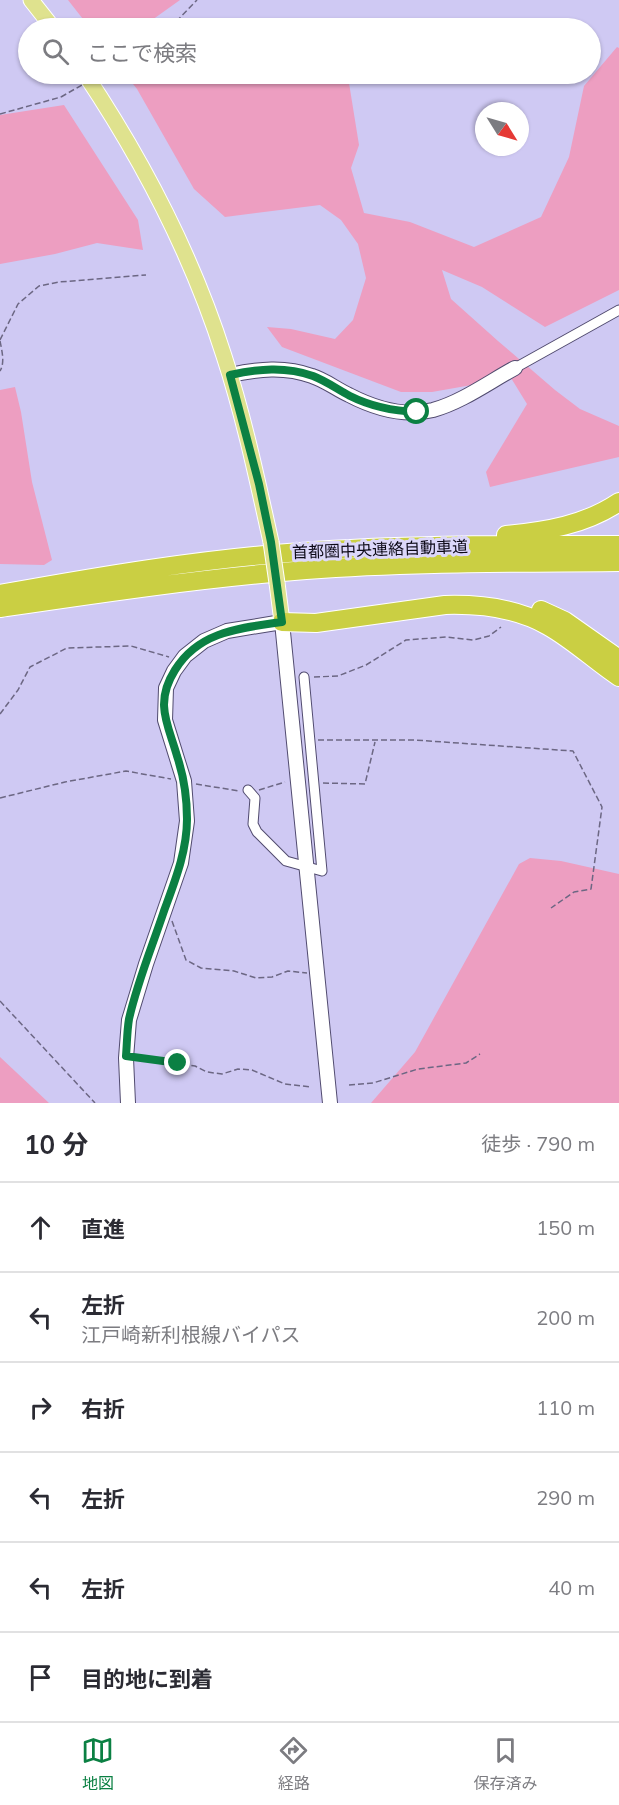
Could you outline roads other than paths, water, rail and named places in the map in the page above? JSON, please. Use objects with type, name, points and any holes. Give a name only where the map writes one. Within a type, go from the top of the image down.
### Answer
[{"type":"highway","points":[[417,546],[562,527],[603,512],[619,502]]},
{"type":"highway","name":"首都圏中央連絡自動車道","points":[[0,594],[192,563],[301,552],[417,546],[619,545]]},
{"type":"highway","name":"首都圏中央連絡自動車道","points":[[0,608],[187,581],[307,570],[433,564],[613,563]]},
{"type":"highway","points":[[282,622],[307,624],[482,601],[504,612],[549,626],[619,677]]},
{"type":"highway","points":[[504,612],[536,608],[565,621],[619,659]]},
{"type":"main road","points":[[31,0],[45,18]]},
{"type":"main road","points":[[91,84],[122,131],[160,200],[196,280],[230,375],[259,484],[271,542],[282,622]]},
{"type":"street","points":[[230,375],[272,369],[298,372],[321,379],[349,395],[378,407],[417,412],[433,410],[465,397],[619,310]]},
{"type":"street","points":[[128,1103],[126,1056],[129,1020],[181,863],[186,837],[184,781],[165,720],[166,688],[181,660],[198,645],[216,635],[282,622],[330,1103]]},
{"type":"street","points":[[248,790],[255,798],[253,824],[257,832],[286,861],[322,871],[303,676]]}]
